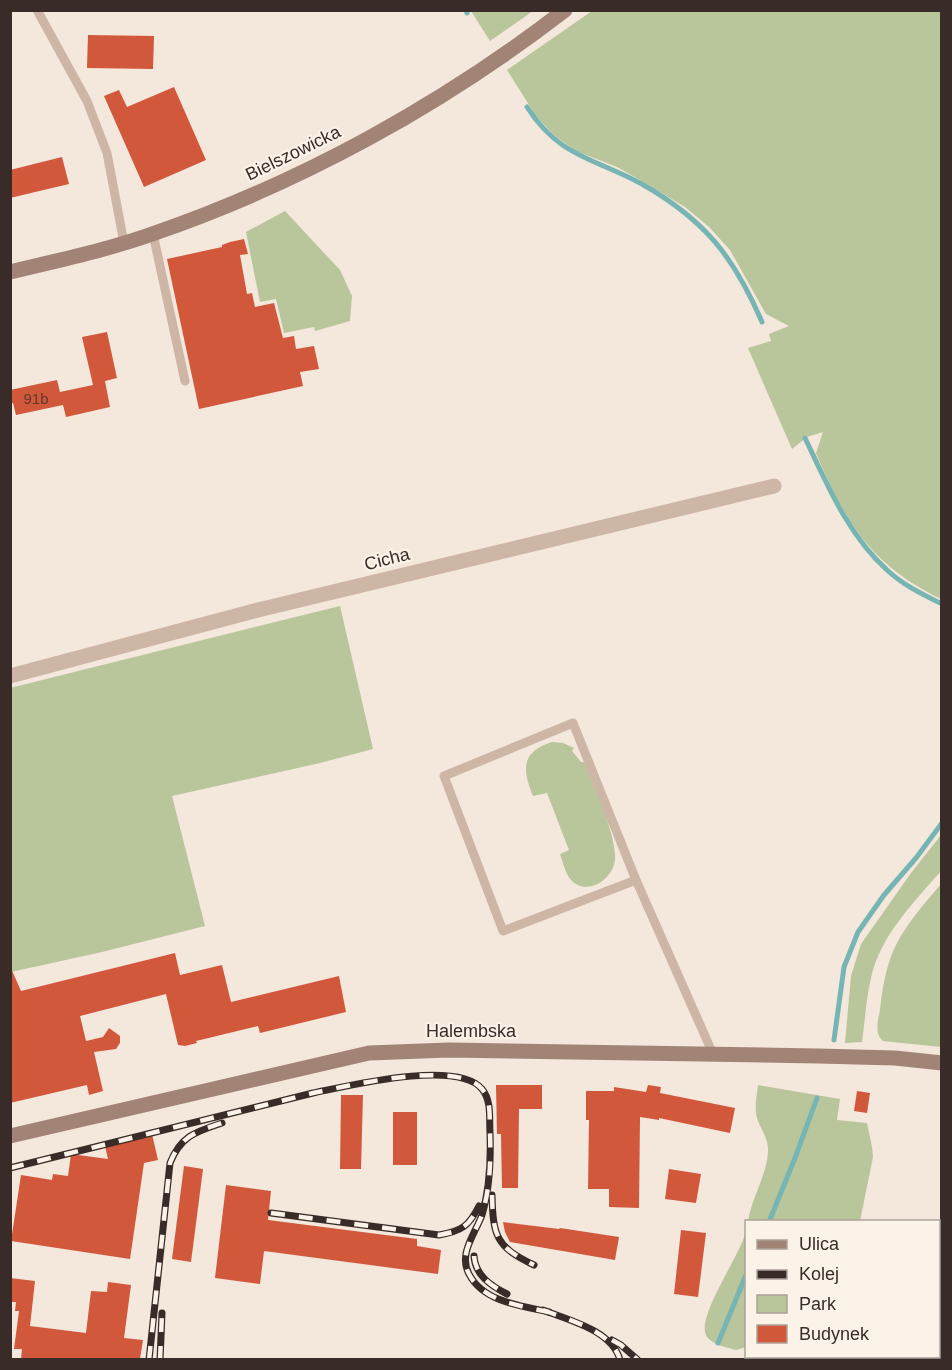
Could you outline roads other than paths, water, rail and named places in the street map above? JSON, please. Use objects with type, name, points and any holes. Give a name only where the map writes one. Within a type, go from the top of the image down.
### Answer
[{"type":"street","name":"Bielszowicka","points":[[10,272],[153,234],[262,191],[354,146],[473,76],[524,42],[565,10]]},
{"type":"street","name":"Cicha","points":[[10,676],[258,610],[774,486]]},
{"type":"street","name":"Halembska","points":[[10,1136],[369,1053],[449,1050],[841,1056],[896,1058],[942,1064]]},
{"type":"lane","points":[[37,10],[87,101],[107,153],[124,243]]},
{"type":"lane","points":[[153,234],[185,381]]},
{"type":"lane","points":[[636,880],[503,931],[444,776],[573,723],[636,880],[713,1054]]},
{"type":"waterway","points":[[527,107],[539,124],[565,146],[642,184],[700,226],[728,259],[762,322]]},
{"type":"waterway","points":[[805,438],[840,508],[873,556],[900,580],[942,604]]},
{"type":"waterway","points":[[834,1040],[844,967],[858,932],[884,895],[942,823]]},
{"type":"waterway","points":[[770,1220],[817,1098]]},
{"type":"waterway","points":[[718,1343],[745,1277]]},
{"type":"railway","points":[[10,1168],[351,1085],[427,1075],[469,1080],[482,1089],[487,1099],[490,1154],[485,1205],[466,1252],[466,1267],[475,1283],[493,1297],[549,1312]]},
{"type":"railway","points":[[149,1360],[170,1163],[179,1147],[190,1136],[222,1123]]},
{"type":"railway","points":[[492,1195],[494,1221],[499,1239],[504,1246],[521,1259],[534,1265]]},
{"type":"railway","points":[[271,1213],[439,1235],[454,1232],[464,1226],[479,1206]]},
{"type":"railway","points":[[474,1256],[477,1269],[485,1279],[507,1294]]},
{"type":"railway","points":[[543,1310],[576,1322],[599,1334],[608,1341],[620,1360]]},
{"type":"railway","points":[[160,1360],[162,1313]]},
{"type":"railway","points":[[612,1340],[638,1360]]}]
